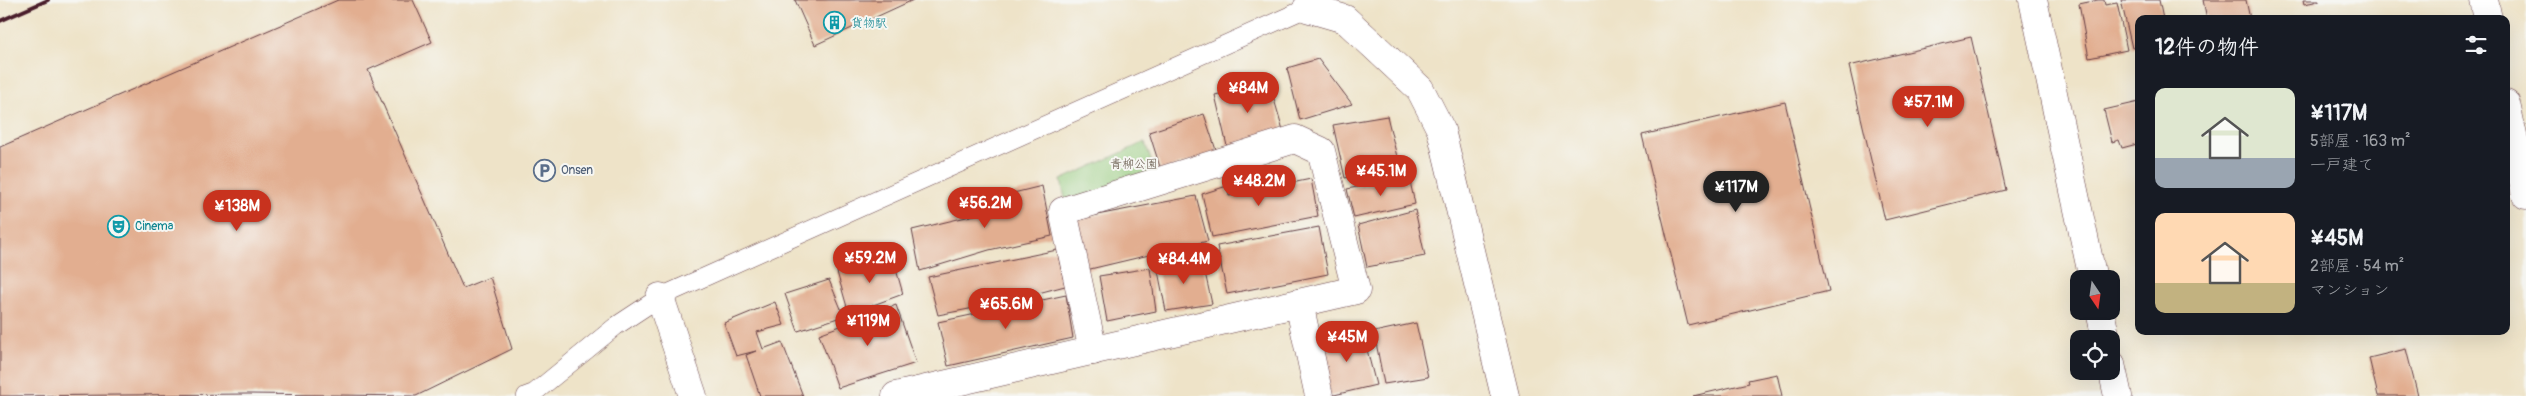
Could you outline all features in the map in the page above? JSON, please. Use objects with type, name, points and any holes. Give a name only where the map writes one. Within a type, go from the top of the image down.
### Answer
[{"type":"street","points":[[2033,0],[2091,270]]},
{"type":"street","points":[[2484,0],[2487,15]]},
{"type":"street","points":[[1307,8],[1345,19],[1420,88],[1441,130],[1505,396]]},
{"type":"street","points":[[2510,122],[2526,195]]},
{"type":"street","points":[[896,396],[1093,351],[1356,290],[1321,151],[1295,139],[1063,211],[1093,351]]},
{"type":"street","points":[[660,297],[693,396]]},
{"type":"street","points":[[1298,303],[1319,396]]},
{"type":"street","points":[[2114,380],[2118,396]]},
{"type":"lane","points":[[526,396],[534,393],[616,326],[660,297],[1307,8]]},
{"type":"green space","name":"青柳公園","points":[[1145,142],[1155,173],[1066,203],[1061,180]]},
{"type":"building","points":[[338,0],[413,0],[432,42],[368,70],[463,288],[490,277],[512,349],[416,396],[249,394],[0,396],[0,147]]},
{"type":"building","name":"貨物駅","points":[[795,0],[913,0],[815,45]]},
{"type":"building","points":[[2104,0],[2105,5],[2117,3],[2127,50],[2089,58],[2079,4]]},
{"type":"building","points":[[2121,0],[2159,0],[2162,15],[2135,15],[2135,48],[2132,48]]},
{"type":"building","points":[[2203,0],[2246,0],[2249,15],[2206,15]]},
{"type":"building","points":[[2303,0],[2319,0],[2319,1],[2304,4]]},
{"type":"building","points":[[1971,37],[2006,190],[1885,220],[1849,66]]},
{"type":"building","points":[[1318,59],[1352,104],[1300,120],[1287,68]]},
{"type":"building","points":[[1269,82],[1283,130],[1227,146],[1215,95]]},
{"type":"building","points":[[1785,102],[1829,291],[1688,325],[1642,135]]},
{"type":"building","points":[[2135,103],[2135,145],[2122,148],[2119,140],[2112,142],[2104,110]]},
{"type":"building","points":[[1204,114],[1217,153],[1161,170],[1149,132]]},
{"type":"building","points":[[1387,116],[1399,165],[1345,178],[1333,125]]},
{"type":"building","points":[[1409,177],[1415,204],[1354,218],[1347,189]]},
{"type":"building","points":[[1311,179],[1318,216],[1212,237],[1202,194],[1227,186],[1229,196]]},
{"type":"building","points":[[1042,186],[1052,236],[989,250],[920,271],[912,230],[983,213],[981,201]]},
{"type":"building","points":[[1196,196],[1208,241],[1086,270],[1076,219]]},
{"type":"building","points":[[1415,210],[1425,256],[1367,267],[1358,225]]},
{"type":"building","points":[[1319,227],[1328,274],[1227,294],[1217,246]]},
{"type":"building","points":[[1057,250],[1065,286],[1000,303],[938,315],[928,277]]},
{"type":"building","points":[[892,255],[903,294],[849,314],[837,272]]},
{"type":"building","points":[[1202,259],[1212,304],[1166,311],[1157,266]]},
{"type":"building","points":[[1150,268],[1156,311],[1107,321],[1099,276]]},
{"type":"building","points":[[829,280],[844,316],[798,331],[785,294]]},
{"type":"building","points":[[1066,295],[1073,338],[948,366],[938,322]]},
{"type":"building","points":[[775,302],[784,325],[757,332],[763,349],[782,342],[803,396],[760,396],[746,355],[756,351],[736,356],[724,323]]},
{"type":"building","points":[[896,305],[916,363],[838,388],[819,334]]},
{"type":"building","points":[[1416,323],[1428,377],[1384,384],[1374,332]]},
{"type":"building","points":[[1362,330],[1376,385],[1330,396],[1318,341]]},
{"type":"building","points":[[2406,349],[2418,396],[2378,396],[2369,358]]},
{"type":"building","points":[[1777,374],[1782,396],[1693,396],[1749,383],[1748,380]]},
{"type":"railway","points":[[0,21],[48,0]]},
{"type":"place","name":"貨物駅","points":[[835,23]]},
{"type":"place","name":"Onsen","points":[[545,170]]},
{"type":"place","name":"Cinema","points":[[119,226]]}]
